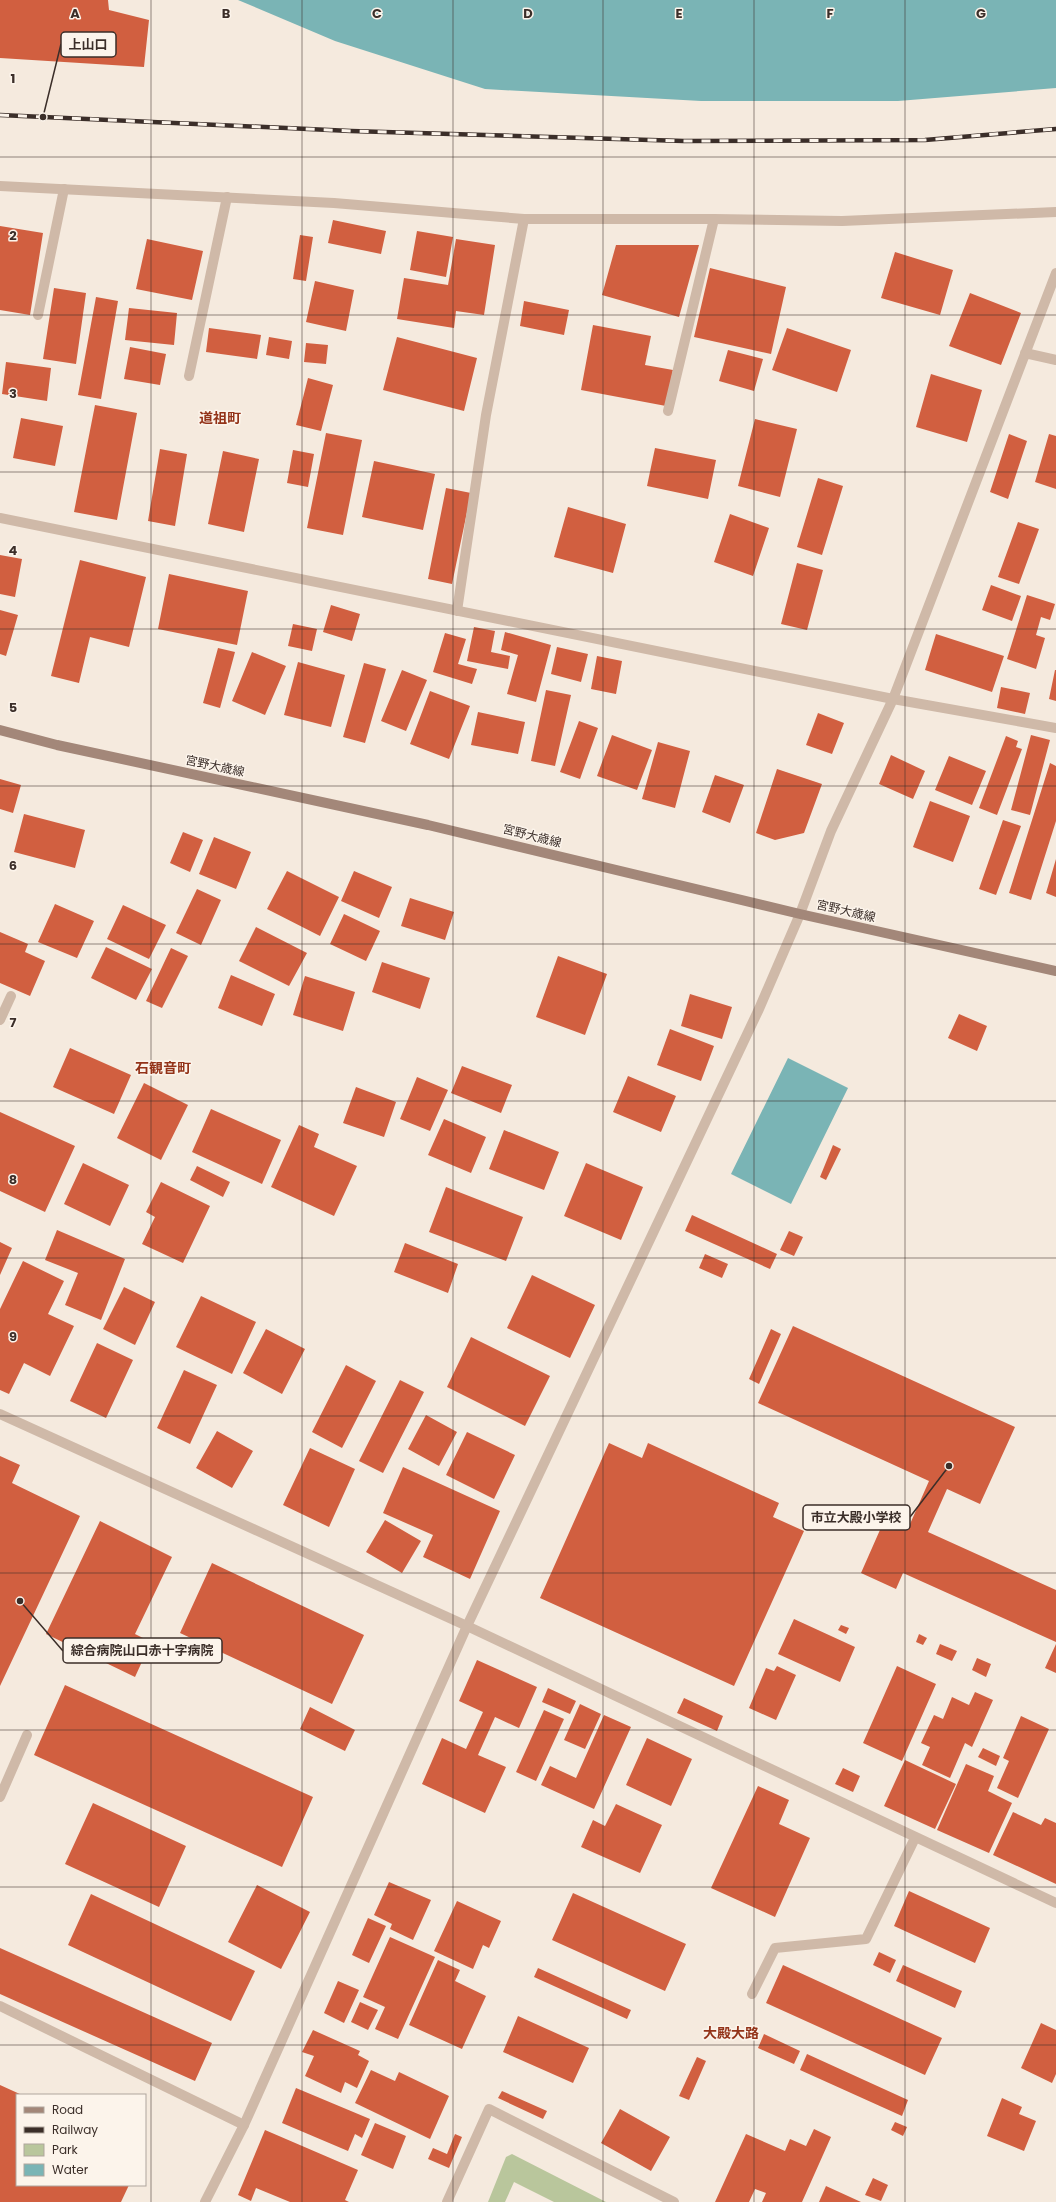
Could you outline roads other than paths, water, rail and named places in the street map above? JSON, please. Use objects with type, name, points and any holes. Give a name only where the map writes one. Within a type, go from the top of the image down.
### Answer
[{"type":"main road","name":"宮野大歳線","points":[[0,730],[57,745],[428,824],[800,914],[1056,971]]},
{"type":"street","points":[[0,186],[334,203],[524,219],[714,218],[842,221],[1056,212]]},
{"type":"street","points":[[38,315],[64,189]]},
{"type":"street","points":[[189,376],[227,198]]},
{"type":"street","points":[[668,411],[714,218]]},
{"type":"street","points":[[457,611],[486,415],[524,219]]},
{"type":"street","points":[[205,2202],[244,2125],[467,1626],[760,1009],[800,914],[831,831],[893,699],[1056,273]]},
{"type":"street","points":[[1026,353],[1056,360]]},
{"type":"street","points":[[0,518],[893,699],[1056,728]]},
{"type":"street","points":[[0,1020],[11,996]]},
{"type":"street","points":[[0,1414],[467,1626],[1056,1904]]},
{"type":"street","points":[[0,1797],[27,1735]]},
{"type":"street","points":[[752,1994],[775,1948],[866,1939],[915,1838]]},
{"type":"street","points":[[0,2006],[244,2125]]},
{"type":"street","points":[[447,2202],[489,2109],[674,2202]]},
{"type":"water","points":[[238,0],[1056,0],[1056,88],[898,101],[701,101],[485,89],[335,41]]},
{"type":"water","points":[[788,1058],[848,1088],[791,1204],[731,1174]]},
{"type":"railway","points":[[0,115],[351,131],[684,141],[925,140],[1056,129]]},
{"type":"place","name":"上山口","points":[[43,117]]},
{"type":"place","name":"市立大殿小学校","points":[[949,1466]]},
{"type":"place","name":"綜合病院山口赤十字病院","points":[[20,1601]]},
{"type":"district","name":"道祖町","points":[[220,418]]},
{"type":"district","name":"石観音町","points":[[163,1068]]},
{"type":"district","name":"大殿大路","points":[[731,2033]]}]
